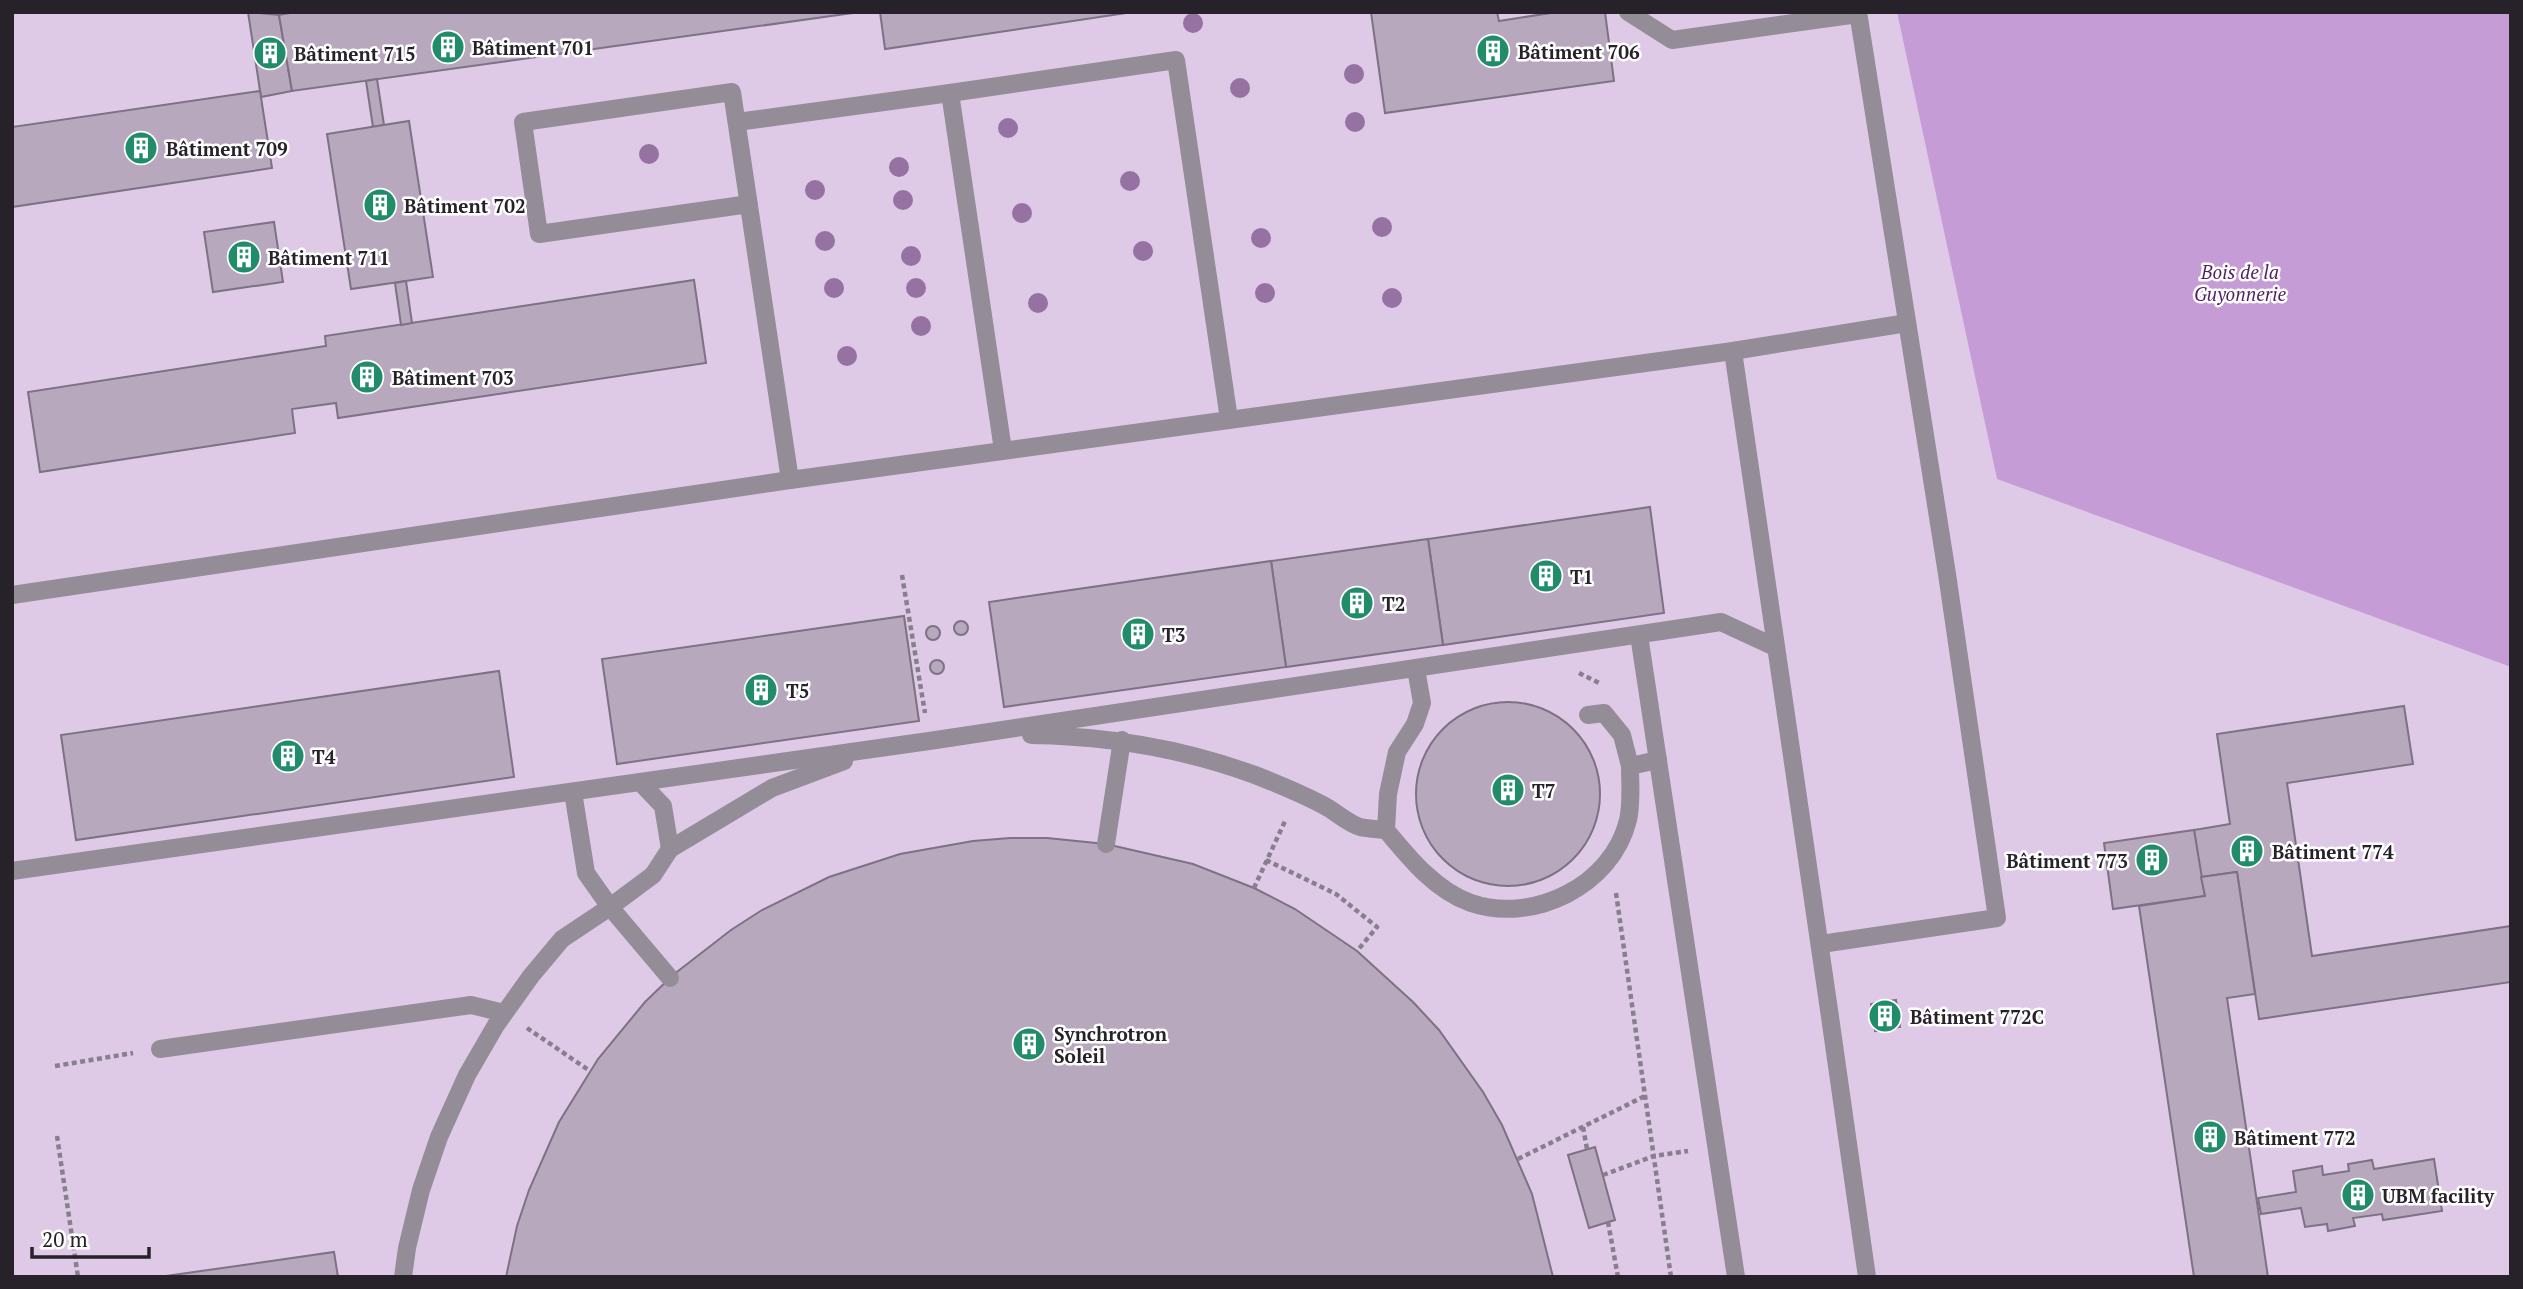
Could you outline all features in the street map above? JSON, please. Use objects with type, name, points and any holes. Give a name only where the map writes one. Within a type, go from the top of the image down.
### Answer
[{"type":"lane","points":[[1628,12],[1672,40],[1858,13],[1908,323],[1997,919],[1821,944]]},
{"type":"lane","points":[[737,121],[1175,60],[1229,419]]},
{"type":"lane","points":[[748,204],[538,234],[523,122],[732,92],[790,480]]},
{"type":"lane","points":[[950,93],[989,371],[1003,450]]},
{"type":"lane","points":[[12,595],[790,480],[1733,351],[1908,323]]},
{"type":"lane","points":[[1733,351],[1821,944],[1867,1277]]},
{"type":"lane","points":[[12,871],[929,741],[1721,622],[1775,647]]},
{"type":"lane","points":[[1639,635],[1736,1277]]},
{"type":"lane","points":[[1416,668],[1422,703],[1415,724],[1397,752],[1388,794],[1386,830],[1409,858],[1441,886],[1471,903],[1507,909],[1542,905],[1573,892],[1597,872],[1616,848],[1628,820],[1630,766],[1622,735],[1604,713],[1588,715]]},
{"type":"lane","points":[[403,1277],[421,1190],[439,1137],[467,1075],[504,1013],[531,976],[562,939],[653,874],[670,849],[772,788],[844,761],[929,741],[1005,734],[1086,736],[1122,740],[1201,757],[1256,776],[1323,805],[1358,827],[1386,830]]},
{"type":"lane","points":[[1106,844],[1122,740]]},
{"type":"lane","points":[[1630,766],[1658,760]]},
{"type":"lane","points":[[640,782],[663,806],[670,849]]},
{"type":"lane","points":[[573,792],[586,873],[610,907],[670,978]]},
{"type":"lane","points":[[160,1049],[471,1005],[504,1013]]},
{"type":"path","points":[[902,575],[929,741]]},
{"type":"path","points":[[1254,888],[1298,794]]},
{"type":"path","points":[[1266,860],[1336,894],[1377,926],[1357,951]]},
{"type":"path","points":[[1616,890],[1671,1277]]},
{"type":"path","points":[[504,1013],[590,1071]]},
{"type":"path","points":[[55,1066],[160,1049]]},
{"type":"path","points":[[1518,1159],[1645,1096]]},
{"type":"path","points":[[1583,1128],[1587,1149]]},
{"type":"path","points":[[57,1136],[78,1277]]},
{"type":"path","points":[[1603,1175],[1654,1156],[1716,1147]]},
{"type":"path","points":[[1608,1223],[1618,1277]]},
{"type":"shaded area","points":[[12,12],[1897,12],[1997,479],[2511,667],[2511,1277],[12,1277]]},
{"type":"green space","name":"Bois de la Guyonnerie","points":[[1897,12],[2511,12],[2511,667],[1997,479]]},
{"type":"building","name":"Bâtiment 715","points":[[248,12],[279,15],[292,91],[261,97]]},
{"type":"building","name":"Bâtiment 701","points":[[295,12],[860,12],[292,91],[279,15]]},
{"type":"building","points":[[880,12],[1133,12],[885,49]]},
{"type":"building","name":"Bâtiment 706","points":[[1371,12],[1497,12],[1499,21],[1557,12],[1605,12],[1614,81],[1385,113]]},
{"type":"building","points":[[377,79],[384,125],[373,127],[366,81]]},
{"type":"building","name":"Bâtiment 709","points":[[260,91],[272,168],[12,207],[12,127]]},
{"type":"building","name":"Bâtiment 702","points":[[409,121],[433,277],[351,289],[327,134]]},
{"type":"building","name":"Bâtiment 711","points":[[274,222],[283,282],[213,292],[204,232]]},
{"type":"building","name":"Bâtiment 703","points":[[694,280],[706,363],[338,418],[336,403],[292,409],[295,433],[40,472],[28,392],[326,346],[325,336]]},
{"type":"building","points":[[406,281],[412,323],[401,325],[395,283]]},
{"type":"building","name":"T1","points":[[1650,507],[1664,613],[1443,645],[1428,539]]},
{"type":"building","name":"T2","points":[[1428,539],[1443,645],[1286,667],[1271,561]]},
{"type":"building","name":"T3","points":[[1271,561],[1286,667],[1004,707],[989,602]]},
{"type":"building","name":"T5","points":[[904,616],[919,721],[617,764],[602,659]]},
{"type":"building","points":[[958,621],[964,621],[968,628],[964,635],[958,635],[954,631],[954,625]]},
{"type":"building","points":[[930,626],[936,626],[940,633],[936,640],[930,640],[926,636],[926,630]]},
{"type":"building","points":[[934,660],[940,660],[944,667],[940,674],[934,674],[930,670],[930,664]]},
{"type":"building","name":"T4","points":[[499,671],[514,777],[76,840],[61,735]]},
{"type":"building","name":"T7","points":[[1508,702],[1526,703],[1543,709],[1559,717],[1573,729],[1585,743],[1593,759],[1599,776],[1599,812],[1593,829],[1585,845],[1573,859],[1559,871],[1543,879],[1526,885],[1508,886],[1490,885],[1473,879],[1457,871],[1443,859],[1431,845],[1423,829],[1417,812],[1416,794],[1417,776],[1423,759],[1431,743],[1443,729],[1457,717],[1473,709],[1490,703]]},
{"type":"building","name":"Bâtiment 774","points":[[2404,706],[2413,764],[2287,783],[2312,956],[2511,926],[2511,982],[2259,1019],[2237,872],[2201,877],[2194,830],[2230,824],[2217,734]]},
{"type":"building","name":"Bâtiment 773","points":[[2194,830],[2205,896],[2113,909],[2104,843]]},
{"type":"building","name":"Synchrotron Soleil","points":[[1047,838],[1106,844],[1193,864],[1254,888],[1295,909],[1357,951],[1413,1002],[1439,1030],[1483,1092],[1502,1125],[1532,1194],[1553,1277],[506,1277],[517,1226],[529,1190],[559,1122],[598,1059],[645,1002],[673,975],[731,930],[762,910],[829,877],[900,854],[973,841]]},
{"type":"building","name":"Bâtiment 772","points":[[2237,872],[2255,994],[2227,998],[2268,1277],[2194,1277],[2139,906],[2205,896],[2201,877]]},
{"type":"building","name":"Bâtiment 772C","points":[[1896,1000],[1900,1027],[1875,1031],[1871,1004]]},
{"type":"building","points":[[1595,1147],[1615,1220],[1589,1228],[1568,1155]]},
{"type":"building","name":"UBM facility","points":[[2434,1159],[2442,1211],[2383,1220],[2382,1214],[2353,1218],[2355,1226],[2328,1231],[2327,1224],[2305,1227],[2301,1208],[2261,1214],[2258,1198],[2296,1192],[2293,1171],[2322,1166],[2323,1175],[2349,1171],[2348,1164],[2372,1160],[2374,1169]]},
{"type":"building","points":[[334,1252],[338,1277],[159,1277]]},
{"type":"place","name":"Bâtiment 701","points":[[448,47]]},
{"type":"place","name":"Bâtiment 706","points":[[1493,51]]},
{"type":"place","name":"Bâtiment 715","points":[[270,53]]},
{"type":"place","name":"Bâtiment 709","points":[[141,148]]},
{"type":"place","name":"Bâtiment 702","points":[[380,205]]},
{"type":"place","name":"Bâtiment 711","points":[[244,257]]},
{"type":"place","name":"Bâtiment 703","points":[[367,377]]},
{"type":"place","name":"T1","points":[[1546,576]]},
{"type":"place","name":"T2","points":[[1357,603]]},
{"type":"place","name":"T3","points":[[1138,634]]},
{"type":"place","name":"T5","points":[[761,690]]},
{"type":"place","name":"T4","points":[[288,756]]},
{"type":"place","name":"T7","points":[[1508,790]]},
{"type":"place","name":"Bâtiment 774","points":[[2247,851]]},
{"type":"place","name":"Bâtiment 773","points":[[2152,860]]},
{"type":"place","name":"Bâtiment 772C","points":[[1885,1016]]},
{"type":"place","name":"Synchrotron Soleil","points":[[1029,1044]]},
{"type":"place","name":"Bâtiment 772","points":[[2210,1137]]},
{"type":"place","name":"UBM facility","points":[[2358,1195]]}]
